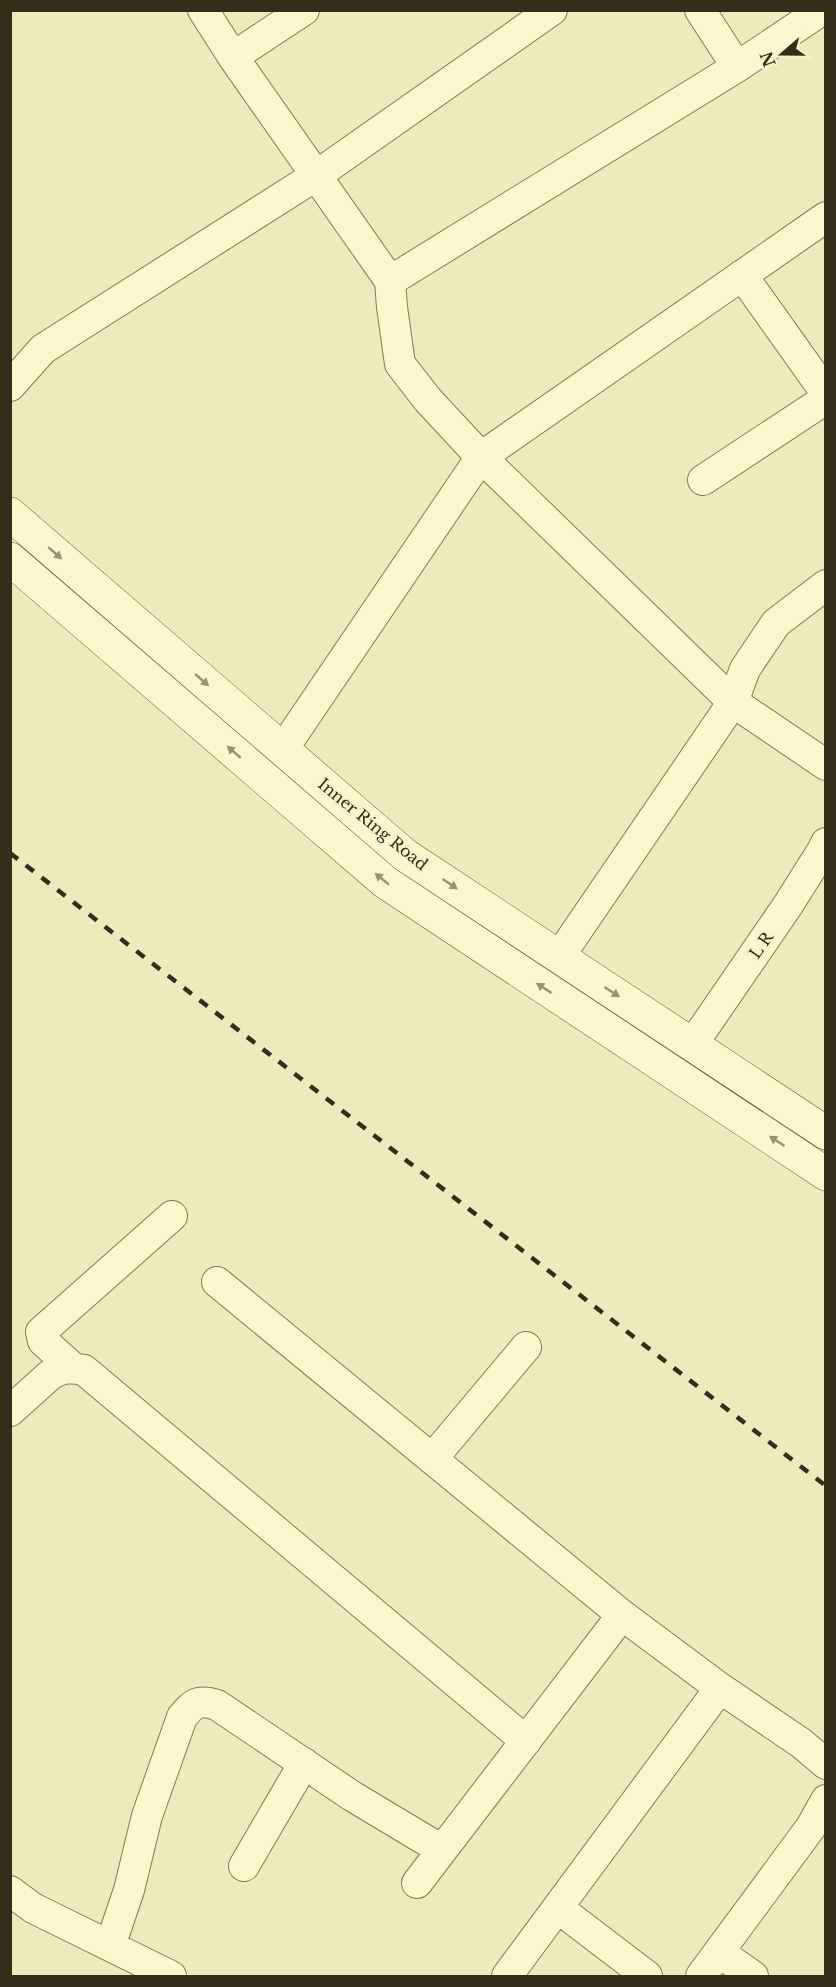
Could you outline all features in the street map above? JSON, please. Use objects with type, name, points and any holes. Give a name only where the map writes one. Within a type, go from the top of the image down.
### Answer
[{"type":"main road","name":"Inner Ring Road","points":[[10,514],[405,855],[825,1133]]},
{"type":"main road","points":[[10,559],[384,882],[825,1174]]},
{"type":"street","points":[[202,10],[390,281],[400,364],[428,400],[481,458],[733,702],[825,765]]},
{"type":"street","points":[[233,57],[304,10]]},
{"type":"street","points":[[10,386],[43,349],[317,175],[552,10]]},
{"type":"street","points":[[700,10],[737,67]]},
{"type":"street","points":[[390,281],[737,67],[822,10]]},
{"type":"street","points":[[283,749],[481,458],[825,216]]},
{"type":"street","points":[[742,275],[825,393]]},
{"type":"street","points":[[703,480],[825,399]]},
{"type":"street","points":[[559,957],[733,702],[745,669],[776,623],[825,585]]},
{"type":"street","name":"L R","points":[[692,1045],[788,905],[825,843]]},
{"type":"street","points":[[72,1367],[43,1341],[40,1332],[172,1216]]},
{"type":"street","points":[[217,1282],[622,1615],[720,1688],[801,1743],[825,1764]]},
{"type":"street","points":[[432,1459],[526,1347]]},
{"type":"street","points":[[10,1411],[50,1375],[63,1368],[72,1367],[84,1370],[526,1741]]},
{"type":"street","points":[[417,1883],[622,1615]]},
{"type":"street","points":[[507,1977],[720,1688]]},
{"type":"street","points":[[110,1946],[129,1890],[147,1816],[182,1717],[193,1704],[207,1701],[217,1705],[352,1796],[442,1850]]},
{"type":"street","points":[[244,1866],[304,1764]]},
{"type":"street","points":[[701,1977],[824,1808]]},
{"type":"street","points":[[10,1891],[33,1908],[171,1977]]},
{"type":"street","points":[[558,1908],[647,1977]]},
{"type":"street","points":[[719,1952],[753,1977]]},
{"type":"railway","points":[[10,853],[826,1486]]}]
